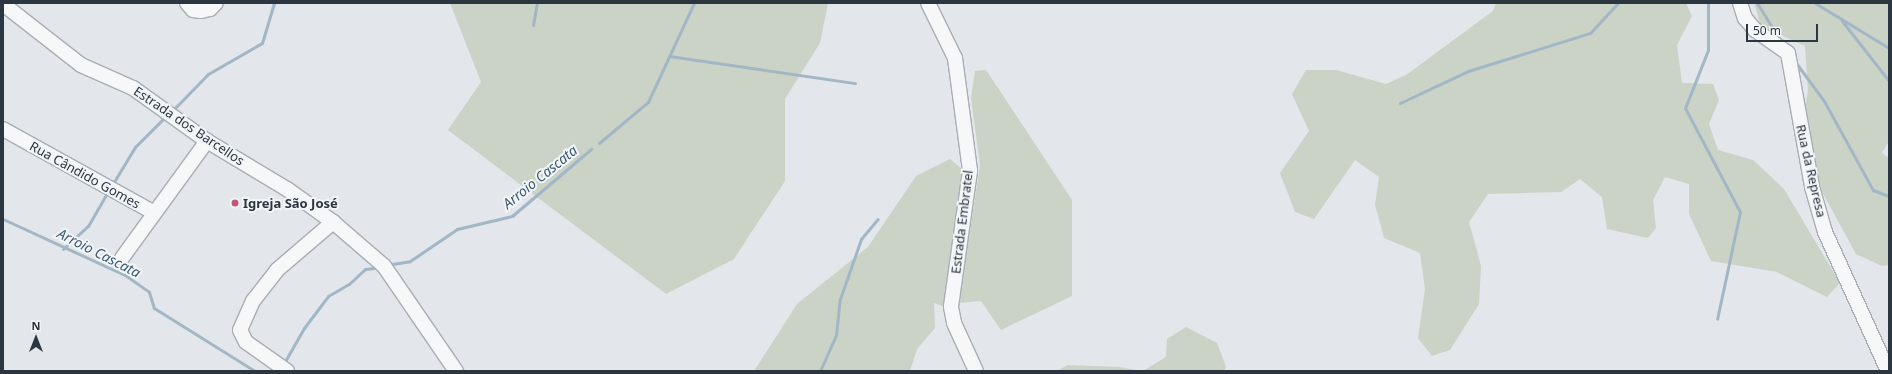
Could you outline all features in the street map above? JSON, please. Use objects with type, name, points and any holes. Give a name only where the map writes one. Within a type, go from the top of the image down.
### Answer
[{"type":"street","points":[[187,3],[193,10],[201,11],[210,9],[216,3]]},
{"type":"street","name":"Estrada Embratel","points":[[928,3],[955,58],[970,172],[951,307],[954,323],[976,371]]},
{"type":"street","name":"Rua da Represa","points":[[1740,3],[1745,18],[1755,30],[1788,53],[1812,187],[1825,232],[1888,371]]},
{"type":"street","name":"Estrada dos Barcellos","points":[[3,4],[82,66],[133,88],[207,141],[287,189],[333,222],[384,266],[456,371]]},
{"type":"street","name":"Rua Cândido Gomes","points":[[3,129],[153,212],[207,141]]},
{"type":"street","points":[[122,258],[153,212]]},
{"type":"street","points":[[287,371],[246,342],[240,330],[253,301],[277,270],[333,222]]},
{"type":"green space","points":[[450,3],[828,3],[820,43],[785,99],[785,181],[734,259],[666,294],[448,130],[481,82]]},
{"type":"green space","points":[[1496,3],[1686,3],[1692,16],[1677,45],[1682,83],[1713,84],[1719,100],[1709,124],[1718,150],[1753,160],[1784,189],[1840,283],[1827,297],[1777,272],[1711,261],[1689,214],[1689,184],[1665,177],[1653,200],[1656,228],[1648,238],[1607,229],[1602,197],[1580,179],[1561,192],[1488,194],[1469,222],[1481,266],[1479,304],[1450,350],[1432,356],[1418,338],[1425,289],[1420,253],[1384,238],[1375,205],[1379,177],[1355,160],[1314,219],[1295,212],[1280,173],[1309,131],[1292,94],[1306,70],[1336,70],[1386,84],[1406,75],[1493,11]]},
{"type":"green space","points":[[1754,3],[1889,3],[1889,141],[1882,153],[1889,158],[1889,265],[1882,266],[1856,254],[1814,177],[1801,128],[1808,91],[1805,46],[1761,26]]},
{"type":"green space","points":[[986,70],[1072,200],[1072,296],[1001,330],[981,301],[959,303],[980,165],[971,98],[975,71]]},
{"type":"green space","points":[[950,159],[962,169],[945,307],[934,303],[935,328],[917,349],[910,371],[754,371],[797,304],[868,247],[916,176]]},
{"type":"green space","points":[[1186,327],[1217,343],[1226,367],[1224,371],[1143,371],[1166,357],[1167,339]]},
{"type":"green space","points":[[1068,365],[1120,367],[1141,371],[1057,371]]},
{"type":"waterway","points":[[172,111],[208,74],[262,43],[274,3]]},
{"type":"waterway","points":[[533,25],[537,3]]},
{"type":"waterway","name":"Arroio Cascata","points":[[599,143],[648,102],[694,3]]},
{"type":"waterway","points":[[1400,103],[1468,71],[1590,33],[1618,3]]},
{"type":"waterway","points":[[1708,3],[1708,50],[1685,108],[1740,212],[1717,319]]},
{"type":"waterway","points":[[1757,3],[1780,40]]},
{"type":"waterway","points":[[1815,3],[1889,48]]},
{"type":"waterway","points":[[1842,21],[1889,81]]},
{"type":"waterway","points":[[669,56],[855,83]]},
{"type":"waterway","points":[[1796,63],[1824,101],[1873,190],[1889,196]]},
{"type":"waterway","points":[[112,185],[135,147],[166,116]]},
{"type":"waterway","name":"Arroio Cascata","points":[[392,264],[410,261],[457,229],[512,216],[591,149]]},
{"type":"waterway","points":[[63,249],[88,226],[108,192]]},
{"type":"waterway","name":"Arroio Cascata","points":[[3,219],[125,275],[149,292],[154,308],[255,371]]},
{"type":"waterway","points":[[820,371],[836,335],[840,299],[861,239],[878,219]]},
{"type":"waterway","name":"Arroio Cascata","points":[[284,363],[304,328],[328,296],[349,284],[365,269],[374,268]]},
{"type":"place","name":"Igreja São José","points":[[235,203]]}]
